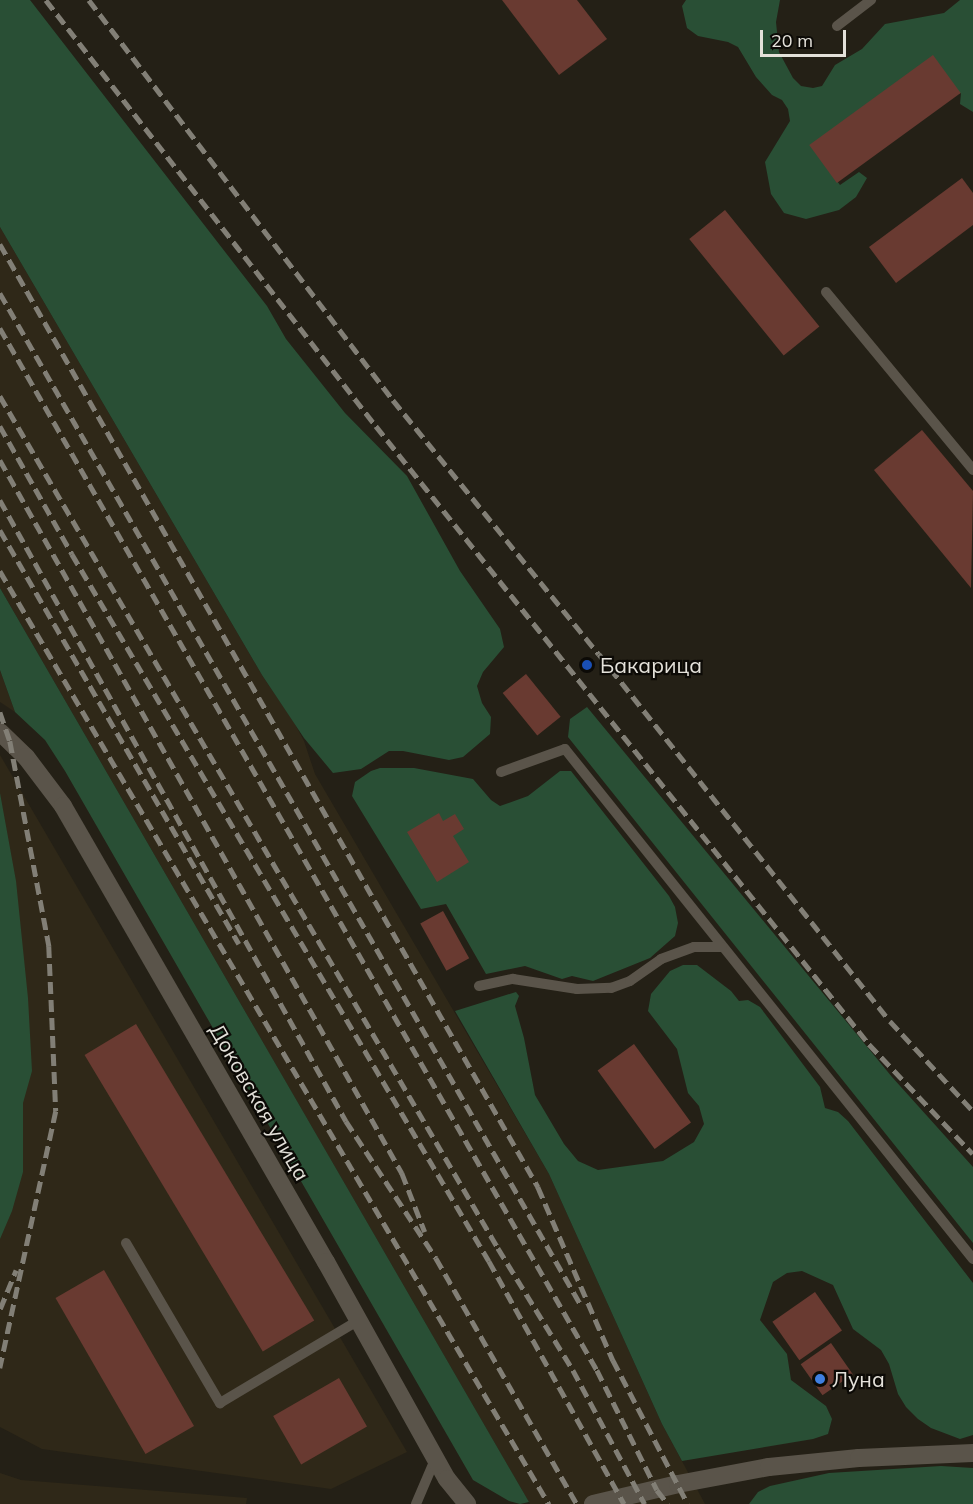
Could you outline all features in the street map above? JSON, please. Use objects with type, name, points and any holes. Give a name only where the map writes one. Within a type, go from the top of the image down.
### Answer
[{"type":"street","name":"Доковская улица","points":[[0,732],[26,757],[63,806],[456,1493],[467,1504]]},
{"type":"street","points":[[593,1504],[678,1484],[769,1467],[859,1458],[973,1453]]},
{"type":"lane","points":[[837,26],[871,0]]},
{"type":"lane","points":[[826,292],[973,470]]},
{"type":"lane","points":[[501,772],[565,749],[973,1259]]},
{"type":"lane","points":[[478,986],[513,979],[577,989],[611,988],[630,981],[662,959],[694,947],[722,947]]},
{"type":"lane","points":[[126,1243],[220,1403],[359,1320]]},
{"type":"lane","points":[[416,1504],[436,1457]]},
{"type":"shaded area","points":[[0,227],[262,675],[295,724],[304,741],[315,774],[549,1174],[662,1424],[705,1504],[530,1504],[0,588]]},
{"type":"shaded area","points":[[0,670],[15,712],[0,702]]},
{"type":"shaded area","points":[[0,755],[407,1452],[331,1489],[42,1449],[0,1427]]},
{"type":"shaded area","points":[[0,1473],[21,1480],[247,1498],[246,1504],[0,1504]]},
{"type":"green space","points":[[0,0],[30,0],[267,306],[286,339],[345,413],[407,476],[460,571],[500,629],[504,647],[483,672],[477,686],[482,703],[491,717],[490,734],[463,757],[449,760],[403,751],[389,751],[361,769],[333,773],[304,738],[262,675],[0,227]]},
{"type":"green space","points":[[686,0],[780,0],[776,22],[779,52],[793,78],[801,86],[813,88],[822,86],[835,65],[862,49],[885,24],[944,13],[960,0],[973,0],[973,112],[960,104],[961,93],[812,147],[840,185],[859,172],[867,178],[856,197],[839,210],[806,219],[784,213],[771,194],[765,162],[790,121],[788,109],[782,100],[772,95],[756,77],[738,47],[728,42],[698,36],[687,28],[682,6]]},
{"type":"green space","points":[[0,588],[529,1502],[520,1504],[509,1501],[473,1480],[65,771],[45,740],[15,712],[0,670]]},
{"type":"green space","points":[[587,707],[892,1077],[973,1167],[973,1243],[568,737],[570,719]]},
{"type":"green space","points":[[380,768],[414,768],[473,779],[491,800],[500,806],[528,796],[560,771],[571,771],[669,896],[675,907],[678,923],[675,936],[650,958],[593,981],[572,976],[562,979],[525,966],[486,974],[446,904],[421,909],[352,796],[355,782]]},
{"type":"green space","points":[[0,793],[16,881],[28,998],[32,1071],[23,1103],[23,1172],[12,1211],[0,1239]]},
{"type":"green space","points":[[683,965],[697,965],[731,991],[739,1001],[748,1000],[760,1007],[820,1087],[825,1108],[838,1112],[848,1121],[973,1283],[973,1435],[960,1439],[931,1428],[918,1419],[906,1407],[898,1394],[889,1364],[881,1350],[853,1329],[833,1285],[802,1271],[787,1273],[773,1282],[760,1320],[787,1354],[791,1380],[826,1406],[832,1419],[828,1434],[813,1439],[682,1461],[662,1424],[549,1174],[455,1011],[516,992],[519,996],[515,1006],[535,1095],[564,1144],[578,1161],[598,1170],[663,1161],[694,1142],[704,1124],[699,1106],[688,1093],[677,1049],[648,1011],[651,994],[670,971]]},
{"type":"green space","points":[[941,1466],[973,1468],[973,1504],[749,1504],[758,1492],[770,1486],[829,1473]]},
{"type":"building","points":[[502,0],[577,0],[607,39],[559,75]]},
{"type":"building","points":[[933,55],[961,93],[837,183],[809,145]]},
{"type":"building","points":[[962,178],[973,193],[973,225],[896,283],[869,247]]},
{"type":"building","points":[[725,210],[819,327],[784,356],[689,239]]},
{"type":"building","points":[[922,430],[973,491],[971,588],[874,470]]},
{"type":"building","name":"Бакарица","points":[[526,674],[561,717],[537,736],[503,693]]},
{"type":"building","points":[[439,813],[443,821],[455,814],[464,829],[453,836],[469,862],[437,882],[407,832]]},
{"type":"building","points":[[443,911],[469,958],[446,971],[420,924]]},
{"type":"building","points":[[136,1024],[314,1321],[263,1351],[85,1055]]},
{"type":"building","points":[[634,1044],[691,1122],[655,1149],[598,1070]]},
{"type":"building","points":[[104,1270],[194,1426],[146,1454],[56,1298]]},
{"type":"building","points":[[815,1292],[842,1331],[799,1360],[772,1322]]},
{"type":"building","points":[[831,1343],[853,1374],[822,1395],[801,1364]]},
{"type":"building","points":[[339,1378],[367,1426],[301,1464],[273,1416]]},
{"type":"railway","points":[[46,0],[376,426],[869,1044],[973,1154]]},
{"type":"railway","points":[[89,0],[393,400],[599,654],[890,1021],[973,1111]]},
{"type":"railway","points":[[0,244],[538,1187],[613,1360],[688,1504]]},
{"type":"railway","points":[[0,293],[581,1305]]},
{"type":"railway","points":[[0,328],[597,1370],[657,1490],[668,1504]]},
{"type":"railway","points":[[0,396],[498,1248],[573,1370],[645,1504]]},
{"type":"railway","points":[[0,426],[72,554],[489,1261],[624,1504]]},
{"type":"railway","points":[[0,460],[402,1173],[425,1232]]},
{"type":"railway","points":[[0,500],[346,1121],[436,1258],[577,1504]]},
{"type":"railway","points":[[0,530],[239,944]]},
{"type":"railway","points":[[0,571],[549,1504]]},
{"type":"railway","points":[[0,712],[10,741],[49,946],[56,1111],[0,1368]]},
{"type":"railway","points":[[0,1309],[16,1270]]},
{"type":"place","name":"Бакарица","points":[[587,665]]},
{"type":"place","name":"Луна","points":[[820,1379]]}]
